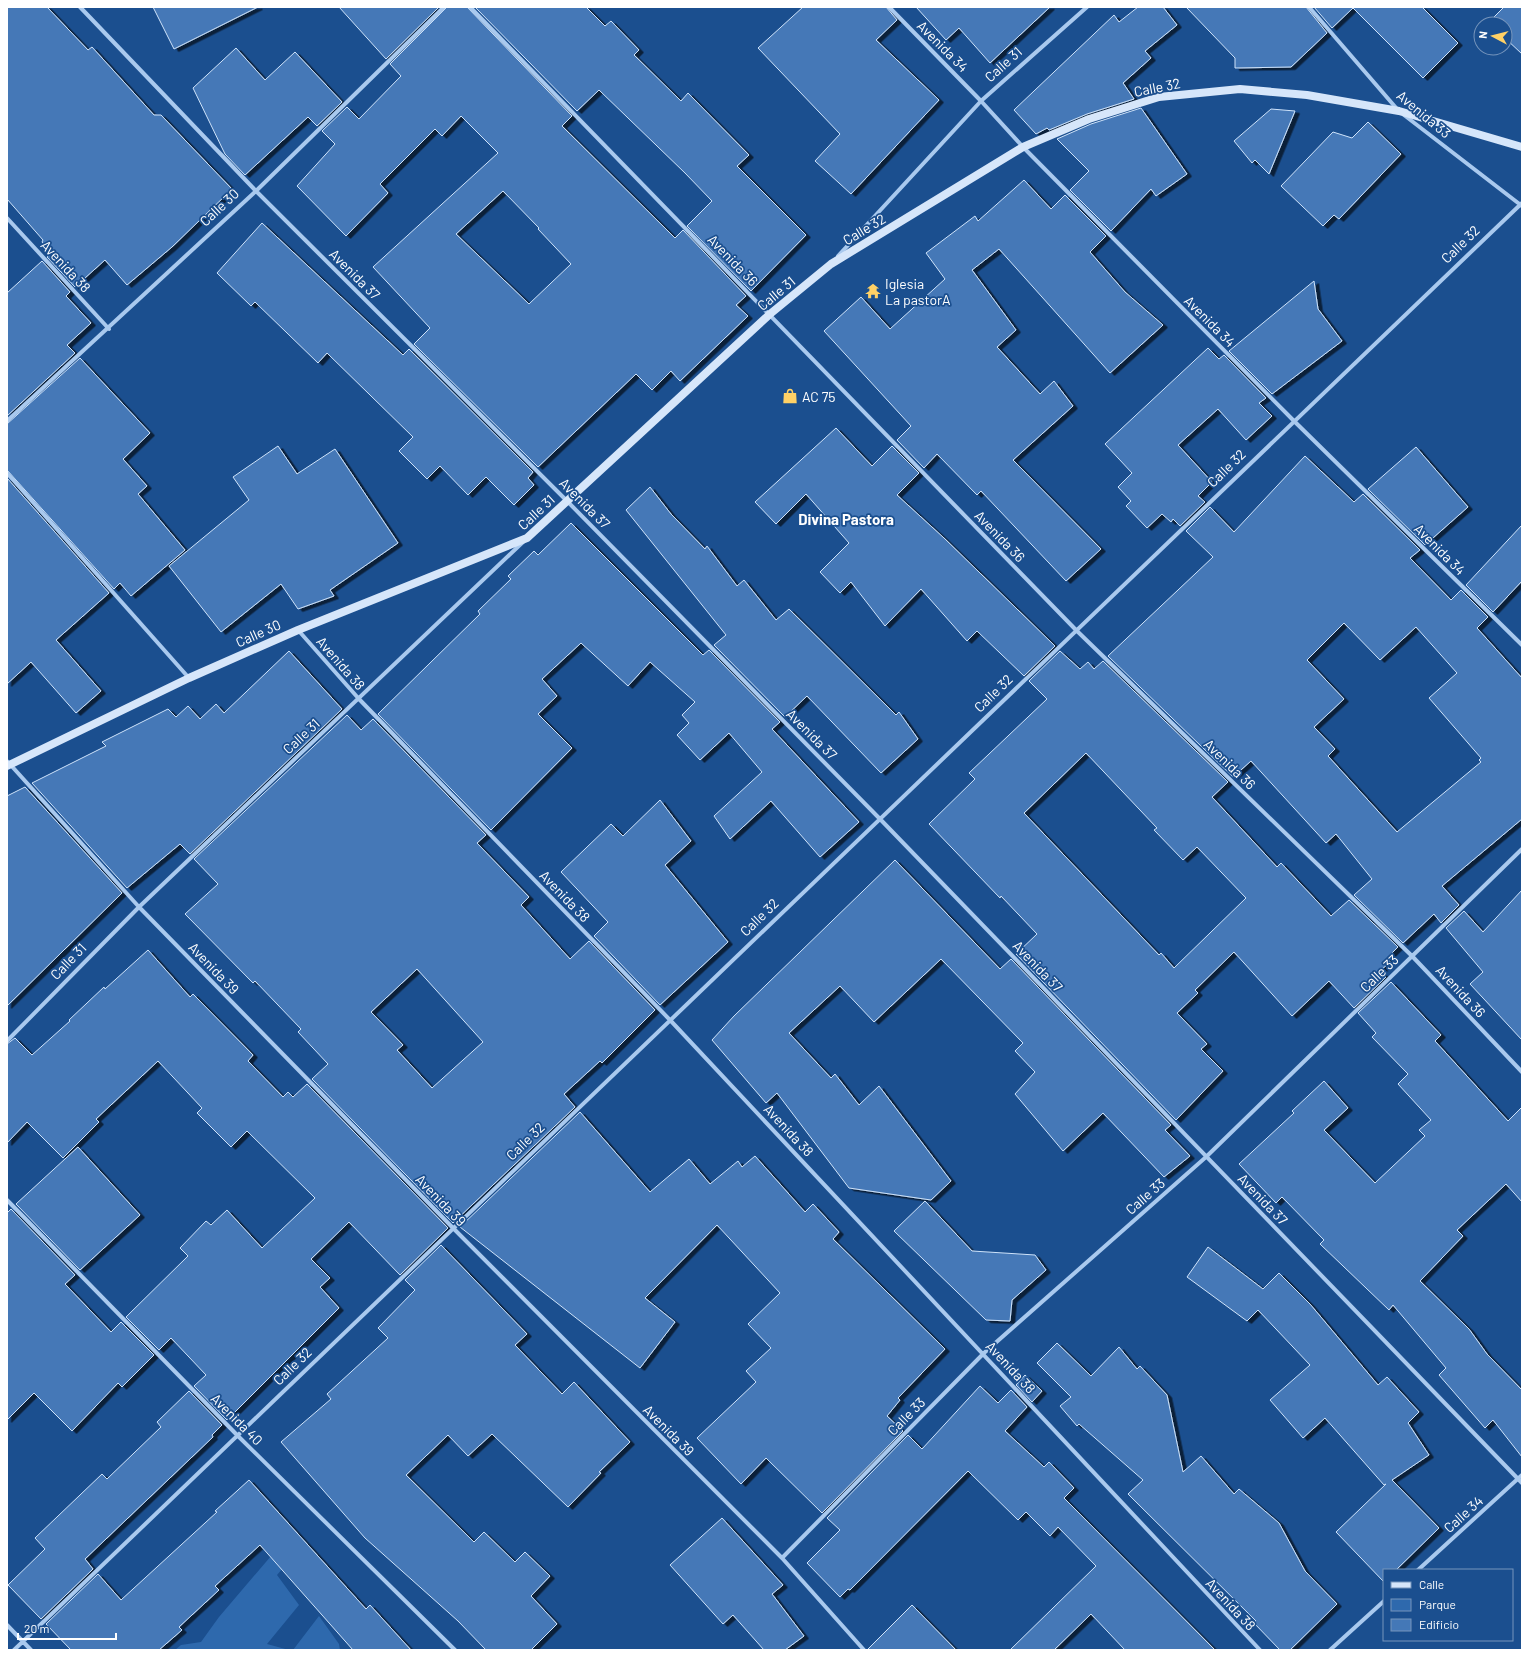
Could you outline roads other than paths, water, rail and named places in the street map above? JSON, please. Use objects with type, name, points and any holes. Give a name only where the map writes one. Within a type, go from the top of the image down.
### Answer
[{"type":"main road","name":"Calle 32","points":[[831,264],[1023,147],[1089,119],[1159,97],[1240,89],[1307,95],[1399,111],[1522,146]]},
{"type":"main road","name":"Calle 31","points":[[527,538],[770,314],[831,264]]},
{"type":"main road","name":"Calle 30","points":[[8,764],[189,678],[298,630],[527,538]]},
{"type":"street","name":"Avenida 37","points":[[80,7],[256,191],[567,501],[880,819],[1522,1483]]},
{"type":"street","name":"Calle 30","points":[[7,421],[109,329],[256,191],[444,7]]},
{"type":"street","name":"Avenida 36","points":[[470,7],[1076,630],[1412,956],[1522,1072]]},
{"type":"street","name":"Avenida 34","points":[[889,7],[981,101],[1023,147],[1294,421],[1522,645]]},
{"type":"street","name":"Calle 31","points":[[831,264],[981,101],[1087,7]]},
{"type":"street","name":"Avenida 33","points":[[1309,7],[1399,111],[1521,205]]},
{"type":"street","name":"Calle 32","points":[[14,1650],[1076,630],[1521,205]]},
{"type":"street","name":"Avenida 38","points":[[7,218],[109,329]]},
{"type":"street","points":[[7,473],[189,678]]},
{"type":"street","name":"Calle 31","points":[[7,1041],[139,907],[527,538]]},
{"type":"street","name":"Avenida 38","points":[[298,630],[359,699],[670,1020],[984,1353],[1260,1650]]},
{"type":"street","name":"Avenida 39","points":[[8,764],[139,907],[454,1228],[782,1558],[864,1650]]},
{"type":"street","name":"Calle 33","points":[[782,1558],[984,1353],[1206,1157],[1522,849]]},
{"type":"street","name":"Avenida 40","points":[[7,1200],[238,1436],[455,1650]]},
{"type":"street","name":"Calle 34","points":[[1419,1569],[1522,1475]]},
{"type":"street","points":[[1330,1650],[1383,1602]]},
{"type":"street","points":[[7,1625],[31,1650]]},
{"type":"place","name":"Iglesia La pastorA","points":[[873,291]]},
{"type":"place","name":"AC 75","points":[[790,396]]},
{"type":"district","name":"Divina Pastora","points":[[846,519]]}]
